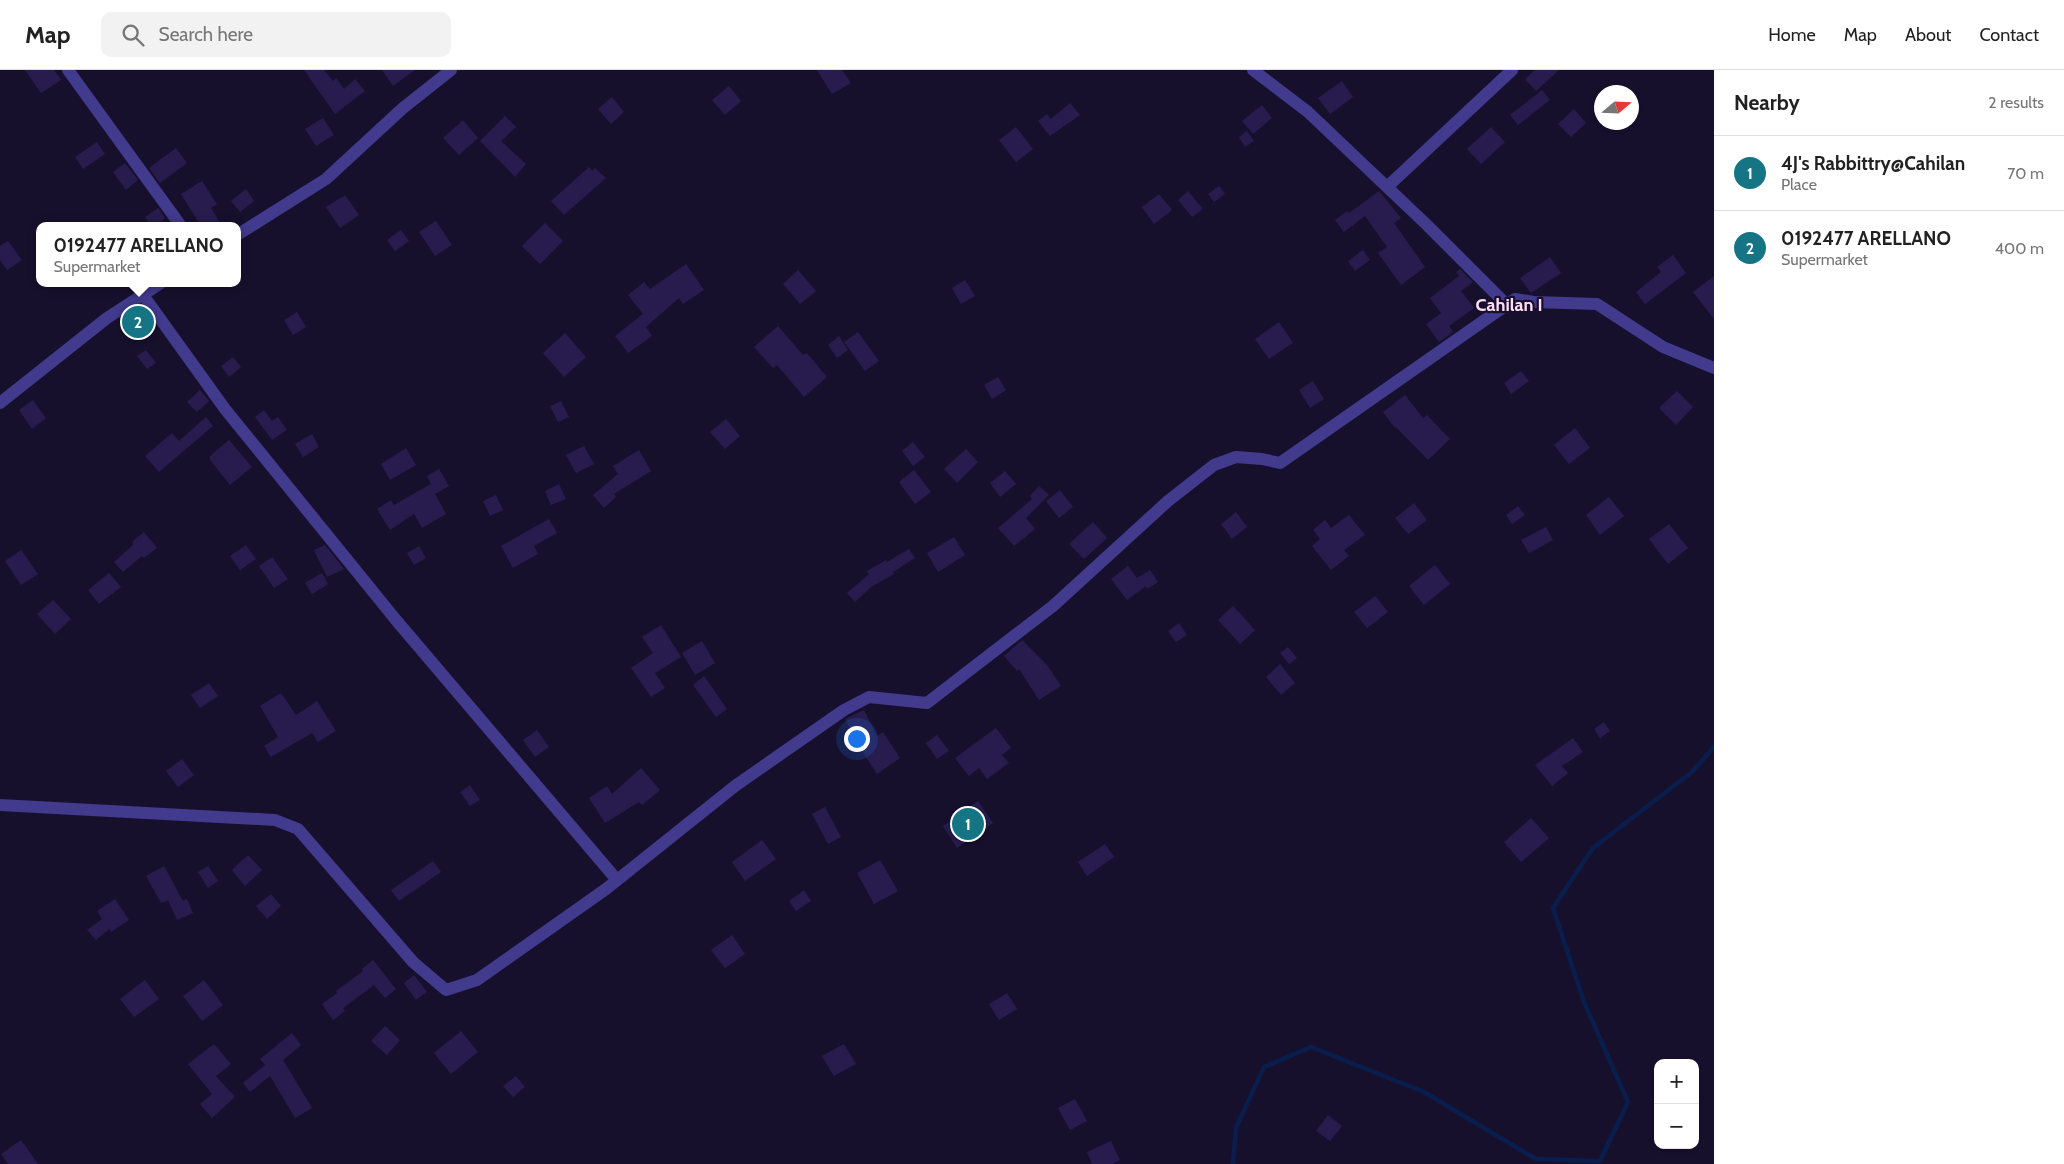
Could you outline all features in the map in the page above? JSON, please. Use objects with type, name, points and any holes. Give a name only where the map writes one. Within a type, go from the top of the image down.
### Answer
[{"type":"street","points":[[68,70],[178,222]]},
{"type":"street","points":[[241,232],[326,179],[403,108],[451,70]]},
{"type":"street","points":[[1253,70],[1308,112],[1507,305]]},
{"type":"street","points":[[1387,187],[1512,70]]},
{"type":"street","points":[[0,404],[107,318],[155,287]]},
{"type":"street","points":[[143,295],[231,417],[402,628],[618,880]]},
{"type":"street","points":[[0,805],[275,820],[298,829],[413,962],[446,990],[476,980],[618,880],[735,786],[844,710],[869,696],[927,703],[1053,606],[1168,500],[1214,465],[1236,457],[1262,459],[1280,463],[1516,299],[1534,302],[1597,304],[1663,347],[1714,368]]},
{"type":"building","points":[[25,70],[54,70],[61,80],[41,93]]},
{"type":"building","points":[[304,70],[324,70],[333,81],[336,78],[344,89],[355,79],[365,91],[335,114]]},
{"type":"building","points":[[382,70],[415,70],[393,86]]},
{"type":"building","points":[[817,70],[842,70],[851,83],[832,94]]},
{"type":"building","points":[[1535,70],[1559,70],[1536,91],[1525,79]]},
{"type":"building","points":[[1342,81],[1353,97],[1330,114],[1318,98]]},
{"type":"building","points":[[729,86],[741,101],[725,115],[712,100]]},
{"type":"building","points":[[1542,90],[1550,100],[1518,125],[1510,115]]},
{"type":"building","points":[[612,97],[624,112],[611,124],[598,109]]},
{"type":"building","points":[[1070,103],[1080,115],[1050,136],[1038,121],[1047,114],[1051,119]]},
{"type":"building","points":[[1262,105],[1272,118],[1253,134],[1242,121]]},
{"type":"building","points":[[1574,109],[1586,123],[1571,137],[1558,124]]},
{"type":"building","points":[[505,116],[516,127],[501,141],[526,164],[515,177],[480,141]]},
{"type":"building","points":[[323,118],[334,135],[316,146],[305,129]]},
{"type":"building","points":[[463,120],[478,138],[459,155],[443,138]]},
{"type":"building","points":[[1016,127],[1033,149],[1016,162],[999,140]]},
{"type":"building","points":[[1491,127],[1505,142],[1481,164],[1467,149]]},
{"type":"building","points":[[1247,131],[1254,141],[1245,147],[1239,137]]},
{"type":"building","points":[[97,142],[105,154],[83,169],[75,157]]},
{"type":"building","points":[[176,148],[187,163],[160,183],[149,168]]},
{"type":"building","points":[[125,163],[138,180],[126,190],[113,172]]},
{"type":"building","points":[[589,167],[592,171],[595,168],[606,178],[564,215],[551,201]]},
{"type":"building","points":[[202,181],[217,204],[211,208],[220,222],[198,222],[181,194]]},
{"type":"building","points":[[1219,186],[1225,194],[1214,202],[1208,194]]},
{"type":"building","points":[[246,189],[254,201],[240,212],[231,201]]},
{"type":"building","points":[[1188,191],[1203,209],[1192,217],[1178,200]]},
{"type":"building","points":[[1379,191],[1401,218],[1394,223],[1425,267],[1401,285],[1378,253],[1387,247],[1365,216],[1344,232],[1335,220],[1347,211],[1349,213]]},
{"type":"building","points":[[1159,194],[1172,210],[1154,224],[1142,207]]},
{"type":"building","points":[[345,195],[359,215],[340,228],[326,207]]},
{"type":"building","points":[[158,208],[165,218],[160,222],[148,222],[145,217]]},
{"type":"building","points":[[436,221],[452,245],[435,256],[419,232]]},
{"type":"building","points":[[545,223],[563,241],[540,264],[522,246]]},
{"type":"building","points":[[401,230],[409,241],[395,251],[387,240]]},
{"type":"building","points":[[8,241],[22,260],[7,270],[0,260],[0,246]]},
{"type":"building","points":[[1363,250],[1370,260],[1355,271],[1348,261]]},
{"type":"building","points":[[1673,255],[1686,273],[1645,304],[1636,292],[1661,272],[1657,267]]},
{"type":"building","points":[[1550,257],[1561,273],[1531,293],[1520,278]]},
{"type":"building","points":[[686,264],[704,290],[683,304],[679,298],[646,327],[652,336],[628,353],[615,336],[643,314],[628,295],[644,282],[650,289]]},
{"type":"building","points":[[1460,269],[1473,282],[1461,291],[1474,308],[1449,326],[1453,332],[1439,342],[1426,324],[1441,313],[1430,298],[1459,276],[1456,272]]},
{"type":"building","points":[[798,270],[816,291],[800,304],[783,284]]},
{"type":"building","points":[[1714,276],[1714,319],[1693,292]]},
{"type":"building","points":[[965,280],[975,296],[961,304],[952,288]]},
{"type":"building","points":[[297,312],[306,327],[293,335],[284,320]]},
{"type":"building","points":[[1279,322],[1293,343],[1269,359],[1255,339]]},
{"type":"building","points":[[778,326],[803,355],[807,353],[827,377],[804,397],[777,365],[773,368],[754,347]]},
{"type":"building","points":[[858,332],[879,361],[865,371],[844,342]]},
{"type":"building","points":[[565,333],[586,357],[564,377],[543,353]]},
{"type":"building","points":[[839,336],[848,350],[837,358],[828,345]]},
{"type":"building","points":[[146,350],[156,363],[147,369],[137,356]]},
{"type":"building","points":[[233,357],[241,367],[229,377],[221,366]]},
{"type":"building","points":[[1521,371],[1529,381],[1511,394],[1504,383]]},
{"type":"building","points":[[998,377],[1006,390],[992,399],[984,385]]},
{"type":"building","points":[[1313,381],[1324,399],[1310,408],[1299,390]]},
{"type":"building","points":[[200,390],[209,401],[197,412],[187,402]]},
{"type":"building","points":[[1677,391],[1693,407],[1676,425],[1659,408]]},
{"type":"building","points":[[1405,395],[1423,418],[1427,415],[1450,439],[1428,460],[1395,428],[1383,412]]},
{"type":"building","points":[[33,400],[46,418],[32,429],[19,410]]},
{"type":"building","points":[[561,401],[569,417],[558,422],[550,406]]},
{"type":"building","points":[[264,410],[272,421],[278,417],[287,430],[272,440],[255,417]]},
{"type":"building","points":[[206,417],[213,426],[159,472],[145,456],[172,433],[179,441]]},
{"type":"building","points":[[726,419],[740,436],[725,449],[710,432]]},
{"type":"building","points":[[1575,428],[1590,448],[1569,464],[1554,445]]},
{"type":"building","points":[[312,434],[319,447],[303,457],[295,444]]},
{"type":"building","points":[[229,440],[252,467],[230,485],[210,460],[210,456]]},
{"type":"building","points":[[913,442],[925,457],[913,466],[902,451]]},
{"type":"building","points":[[584,446],[594,464],[576,473],[566,455]]},
{"type":"building","points":[[406,448],[416,465],[390,480],[381,464]]},
{"type":"building","points":[[966,449],[978,462],[957,483],[944,469]]},
{"type":"building","points":[[639,450],[651,471],[614,494],[616,497],[604,508],[593,495],[618,474],[613,466]]},
{"type":"building","points":[[439,469],[449,486],[435,494],[446,514],[422,528],[414,514],[390,530],[377,509],[391,500],[394,505],[431,484],[427,476]]},
{"type":"building","points":[[914,470],[931,492],[915,504],[899,482]]},
{"type":"building","points":[[1005,471],[1016,484],[1000,497],[990,483]]},
{"type":"building","points":[[559,484],[566,499],[551,505],[545,491]]},
{"type":"building","points":[[1039,486],[1049,495],[1026,518],[1035,529],[1014,546],[998,528],[1032,499],[1030,496]]},
{"type":"building","points":[[1060,490],[1073,507],[1059,518],[1046,501]]},
{"type":"building","points":[[496,495],[503,510],[490,516],[483,501]]},
{"type":"building","points":[[1609,497],[1624,516],[1600,535],[1586,515]]},
{"type":"building","points":[[1414,503],[1427,520],[1408,534],[1395,518]]},
{"type":"building","points":[[1518,506],[1525,515],[1512,524],[1506,515]]},
{"type":"building","points":[[1236,512],[1247,527],[1232,539],[1221,524]]},
{"type":"building","points":[[1349,515],[1365,535],[1344,550],[1349,556],[1331,570],[1312,546],[1320,539],[1313,530],[1325,520],[1331,528]]},
{"type":"building","points":[[549,519],[557,533],[534,546],[538,554],[513,568],[501,546]]},
{"type":"building","points":[[1093,522],[1107,538],[1084,559],[1069,544]]},
{"type":"building","points":[[1669,524],[1688,548],[1668,564],[1649,539]]},
{"type":"building","points":[[1546,527],[1553,540],[1529,553],[1521,540]]},
{"type":"building","points":[[144,532],[157,548],[144,558],[142,556],[123,572],[114,562]]},
{"type":"building","points":[[954,537],[965,555],[938,572],[927,553]]},
{"type":"building","points":[[246,545],[256,559],[240,570],[230,556]]},
{"type":"building","points":[[325,545],[344,569],[327,577],[314,550]]},
{"type":"building","points":[[419,546],[426,558],[414,565],[407,553]]},
{"type":"building","points":[[909,549],[915,558],[893,572],[894,574],[871,587],[855,602],[847,593],[869,574],[867,571]]},
{"type":"building","points":[[21,550],[38,574],[21,585],[5,561]]},
{"type":"building","points":[[272,557],[288,579],[274,588],[259,566]]},
{"type":"building","points":[[1435,565],[1450,584],[1424,605],[1409,586]]},
{"type":"building","points":[[1128,566],[1137,578],[1150,570],[1158,582],[1147,589],[1146,586],[1127,600],[1111,579]]},
{"type":"building","points":[[109,573],[121,587],[99,604],[88,590]]},
{"type":"building","points":[[322,573],[328,584],[312,594],[305,583]]},
{"type":"building","points":[[1375,596],[1388,612],[1367,628],[1354,612]]},
{"type":"building","points":[[53,600],[71,619],[55,634],[37,614]]},
{"type":"building","points":[[1233,606],[1255,630],[1240,644],[1218,620]]},
{"type":"building","points":[[1179,623],[1187,635],[1176,642],[1168,631]]},
{"type":"building","points":[[661,625],[681,657],[655,673],[665,688],[651,697],[631,668],[653,653],[642,637]]},
{"type":"building","points":[[1022,640],[1047,665],[1061,686],[1039,700],[1019,669],[1017,671],[1004,656]]},
{"type":"building","points":[[702,641],[715,663],[695,675],[682,653]]},
{"type":"building","points":[[1288,647],[1297,658],[1289,664],[1280,653]]},
{"type":"building","points":[[1280,664],[1295,683],[1281,695],[1266,677]]},
{"type":"building","points":[[704,676],[727,709],[716,717],[693,685]]},
{"type":"building","points":[[209,683],[218,696],[200,708],[191,695]]},
{"type":"building","points":[[281,693],[296,715],[317,701],[336,731],[318,742],[312,733],[271,757],[264,746],[278,737],[260,706]]},
{"type":"building","points":[[864,710],[877,736],[883,732],[900,758],[877,774],[860,748],[845,719]]},
{"type":"building","points":[[1604,722],[1610,731],[1600,738],[1594,729]]},
{"type":"building","points":[[996,728],[1011,748],[1002,755],[1009,763],[987,779],[979,768],[969,776],[955,758]]},
{"type":"building","points":[[537,730],[549,747],[535,757],[523,740]]},
{"type":"building","points":[[937,735],[949,751],[937,759],[926,743]]},
{"type":"building","points":[[1573,738],[1583,752],[1562,766],[1568,773],[1552,786],[1535,765]]},
{"type":"building","points":[[182,759],[194,775],[178,787],[166,771]]},
{"type":"building","points":[[641,768],[660,790],[642,805],[639,802],[605,823],[589,798],[607,786],[612,794]]},
{"type":"building","points":[[470,785],[480,800],[470,806],[460,792]]},
{"type":"building","points":[[978,801],[993,823],[957,848],[943,826]]},
{"type":"building","points":[[825,807],[841,837],[828,844],[812,814]]},
{"type":"building","points":[[1531,818],[1549,838],[1521,862],[1504,842]]},
{"type":"building","points":[[762,840],[776,859],[745,881],[732,862]]},
{"type":"building","points":[[1105,844],[1114,857],[1087,876],[1078,862]]},
{"type":"building","points":[[248,855],[262,870],[245,886],[232,870]]},
{"type":"building","points":[[880,860],[898,891],[874,904],[857,873]]},
{"type":"building","points":[[433,861],[441,872],[399,901],[391,890]]},
{"type":"building","points":[[164,866],[183,901],[187,899],[193,913],[177,920],[168,900],[161,903],[146,876]]},
{"type":"building","points":[[208,866],[218,881],[208,888],[198,872]]},
{"type":"building","points":[[804,890],[811,901],[796,911],[789,901]]},
{"type":"building","points":[[271,894],[281,906],[267,919],[256,906]]},
{"type":"building","points":[[115,899],[129,920],[111,932],[109,929],[96,940],[87,930],[102,919],[97,911]]},
{"type":"building","points":[[732,935],[745,954],[725,968],[711,950]]},
{"type":"building","points":[[373,960],[396,989],[385,998],[374,985],[343,1008],[345,1011],[333,1020],[322,1004],[363,971],[362,969]]},
{"type":"building","points":[[414,975],[427,992],[416,1000],[404,983]]},
{"type":"building","points":[[145,980],[159,999],[134,1017],[120,999]]},
{"type":"building","points":[[204,980],[223,1005],[202,1021],[183,996]]},
{"type":"building","points":[[1007,993],[1017,1009],[999,1020],[989,1004]]},
{"type":"building","points":[[385,1026],[400,1040],[387,1055],[371,1041]]},
{"type":"building","points":[[461,1031],[478,1052],[451,1074],[434,1053]]},
{"type":"building","points":[[292,1033],[301,1045],[283,1060],[312,1108],[295,1118],[270,1076],[250,1092],[243,1083],[265,1065],[260,1059]]},
{"type":"building","points":[[214,1044],[231,1064],[216,1076],[235,1097],[212,1118],[200,1104],[212,1094],[188,1064]]},
{"type":"building","points":[[844,1044],[856,1064],[834,1076],[822,1056]]},
{"type":"building","points":[[516,1076],[525,1087],[513,1097],[503,1086]]},
{"type":"building","points":[[1075,1099],[1087,1121],[1070,1130],[1058,1108]]},
{"type":"building","points":[[1328,1115],[1342,1126],[1330,1141],[1316,1131]]},
{"type":"building","points":[[21,1140],[38,1164],[8,1164],[1,1154]]},
{"type":"building","points":[[1111,1141],[1120,1160],[1112,1164],[1092,1164],[1087,1152]]},
{"type":"waterway","points":[[1233,1164],[1236,1128],[1264,1067],[1311,1047],[1424,1092],[1536,1159],[1600,1161],[1628,1102],[1584,1002],[1553,908],[1593,848],[1692,772],[1714,747]]},
{"type":"place","name":"0192477 ARELLANO","points":[[138,322]]},
{"type":"place","name":"4J's Rabbittry@Cahilan","points":[[968,824]]},
{"type":"district","name":"Cahilan I","points":[[1509,305]]}]
